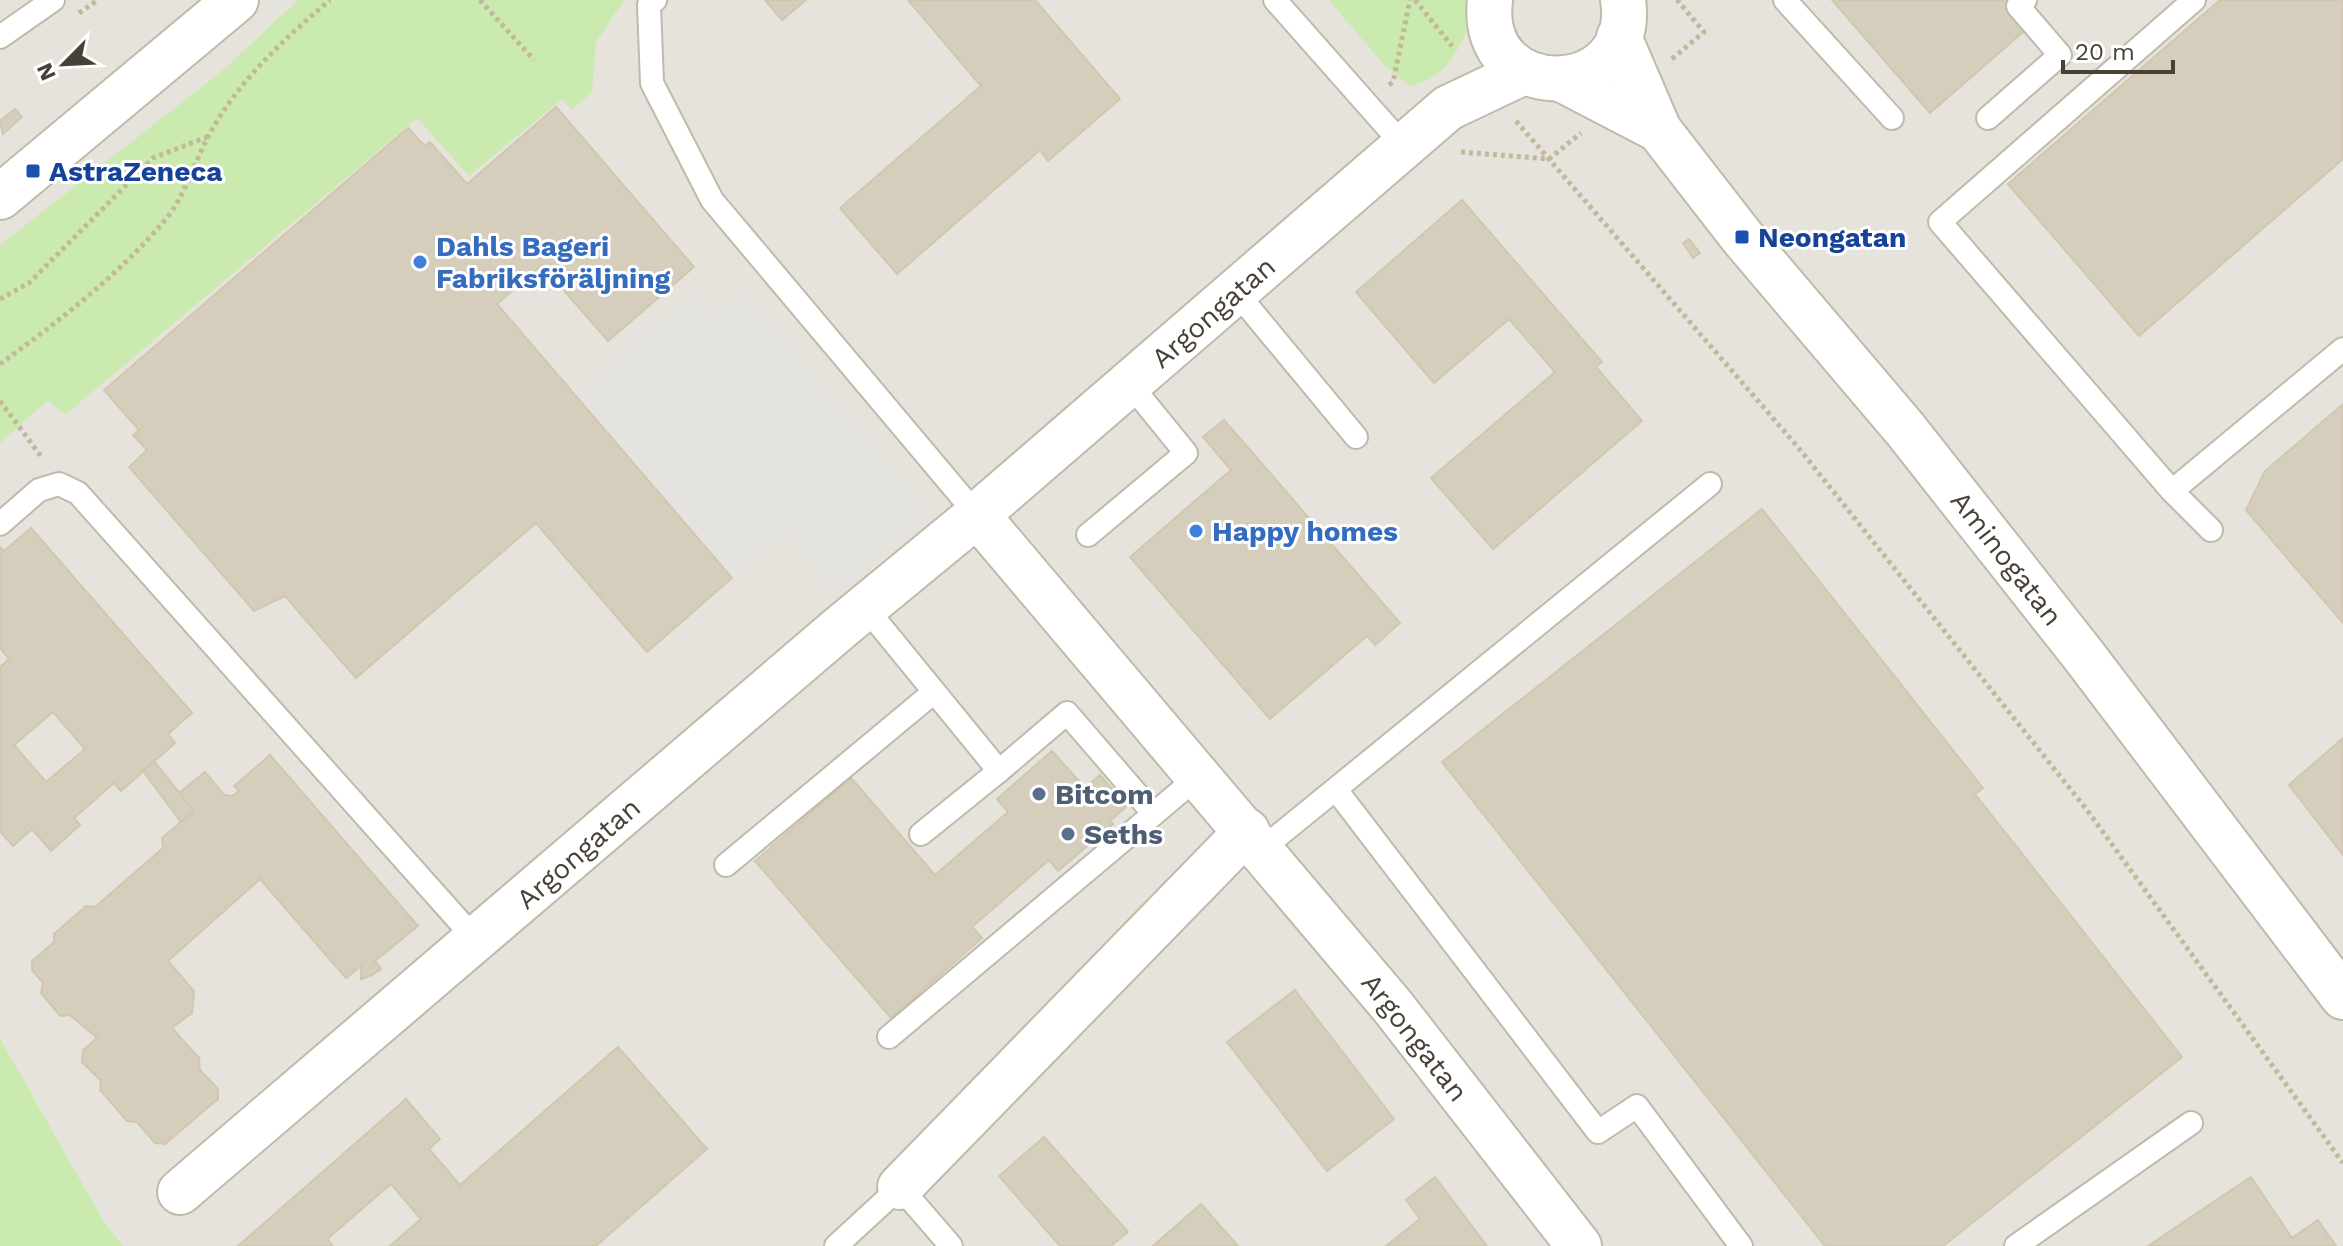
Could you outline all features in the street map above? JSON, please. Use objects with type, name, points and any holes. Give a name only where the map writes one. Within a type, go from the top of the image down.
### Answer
[{"type":"street","points":[[0,197],[236,0]]},
{"type":"street","points":[[1490,11],[1511,77]]},
{"type":"street","name":"Argongatan","points":[[180,1192],[977,515],[1448,108],[1511,77],[1597,67],[1610,53],[1621,19]]},
{"type":"street","name":"Aminogatan","points":[[1621,19],[1659,130],[1742,237],[1905,429],[2075,644],[2343,997]]},
{"type":"street","name":"Aminogatan","points":[[1511,77],[1659,130]]},
{"type":"street","name":"Argongatan","points":[[977,515],[1200,775],[1393,1007],[1579,1246]]},
{"type":"street","points":[[900,1187],[1254,840]]},
{"type":"lane","points":[[0,37],[53,0]]},
{"type":"lane","points":[[655,0],[649,5],[652,83],[712,200],[977,515]]},
{"type":"lane","points":[[1275,0],[1404,146]]},
{"type":"lane","points":[[1785,0],[1892,118]]},
{"type":"lane","points":[[1988,118],[2060,55],[2018,6],[2025,0]]},
{"type":"lane","points":[[2194,0],[1940,222],[2172,491],[2211,530]]},
{"type":"lane","points":[[1236,292],[1356,437]]},
{"type":"lane","points":[[2172,491],[2343,349]]},
{"type":"lane","points":[[1088,535],[1186,453],[1129,383]]},
{"type":"lane","points":[[0,524],[39,490],[59,484],[78,493],[476,940]]},
{"type":"lane","points":[[1254,840],[1337,791],[1710,484]]},
{"type":"lane","points":[[865,607],[999,771]]},
{"type":"lane","points":[[726,865],[934,692]]},
{"type":"lane","points":[[921,834],[1067,713],[1154,814]]},
{"type":"lane","points":[[889,1037],[1200,775]]},
{"type":"lane","points":[[1337,791],[1598,1132],[1637,1106],[1741,1246]]},
{"type":"lane","points":[[2016,1246],[2191,1123]]},
{"type":"lane","points":[[836,1246],[900,1187],[951,1246]]},
{"type":"path","points":[[0,364],[111,274],[168,217],[208,136],[281,41],[330,0]]},
{"type":"path","points":[[480,0],[534,60]]},
{"type":"path","points":[[1366,104],[1393,82],[1412,0],[1511,77],[1797,446],[2068,785],[2343,1163]]},
{"type":"path","points":[[0,299],[29,283],[153,158],[208,136]]},
{"type":"path","points":[[0,401],[59,484]]},
{"type":"shaded area","points":[[0,0],[2343,0],[2343,1246],[123,1246],[103,1220],[0,1038]]},
{"type":"shaded area","points":[[694,290],[713,313],[741,290],[930,511],[835,593],[785,534],[732,578],[574,395]]},
{"type":"green space","points":[[298,0],[624,0],[596,42],[592,92],[572,110],[562,99],[469,176],[417,118],[65,415],[48,400],[0,443],[0,245],[222,71]]},
{"type":"green space","points":[[1329,0],[1473,0],[1462,41],[1446,66],[1423,82],[1409,86],[1384,65]]},
{"type":"green space","points":[[0,1038],[103,1220],[123,1246],[0,1246]]},
{"type":"building","points":[[765,0],[806,0],[782,20]]},
{"type":"building","points":[[908,0],[1035,0],[1120,99],[1048,161],[1040,150],[897,274],[840,208],[981,86]]},
{"type":"building","points":[[1832,0],[2008,0],[2030,26],[1930,113]]},
{"type":"building","points":[[2220,0],[2343,0],[2343,159],[2139,336],[2008,184]]},
{"type":"building","points":[[556,107],[694,267],[608,341],[542,265],[497,304],[732,578],[647,652],[536,523],[356,678],[285,596],[254,611],[129,467],[147,450],[133,435],[139,430],[104,390],[408,128],[425,146],[430,142],[467,184]]},
{"type":"building","points":[[15,109],[22,117],[3,134],[0,121]]},
{"type":"building","points":[[1462,200],[1602,362],[1596,367],[1642,421],[1493,549],[1431,478],[1555,372],[1509,319],[1434,383],[1356,292]]},
{"type":"building","points":[[1689,239],[1700,253],[1693,258],[1683,243]]},
{"type":"building","points":[[2343,404],[2343,623],[2246,510],[2265,471]]},
{"type":"building","points":[[1224,420],[1400,623],[1375,645],[1367,636],[1270,719],[1130,557],[1231,470],[1203,437]]},
{"type":"building","points":[[1762,509],[1983,788],[1975,794],[2182,1057],[1943,1246],[1825,1246],[1442,762]]},
{"type":"building","points":[[31,528],[192,713],[168,734],[175,743],[121,791],[114,783],[74,818],[80,825],[51,851],[32,829],[13,846],[0,831],[0,667],[9,659],[0,648],[0,547],[4,551]],"holes":[[[53,712],[85,749],[46,782],[14,745]]]},
{"type":"building","points":[[2343,738],[2343,855],[2289,785]]},
{"type":"building","points":[[1052,751],[1085,788],[1100,775],[1127,806],[1110,821],[1113,824],[1058,871],[1049,860],[972,927],[982,938],[891,1018],[755,861],[851,778],[935,875],[1008,812],[997,799]]},
{"type":"building","points":[[270,755],[418,926],[375,961],[381,969],[361,979],[361,966],[346,978],[260,879],[168,961],[194,991],[192,1013],[172,1028],[199,1058],[200,1070],[218,1089],[218,1099],[165,1144],[155,1143],[137,1122],[127,1121],[100,1090],[101,1081],[82,1062],[83,1050],[97,1038],[70,1015],[60,1016],[41,993],[43,983],[32,970],[32,961],[54,942],[54,934],[86,906],[95,907],[163,848],[162,838],[194,811],[178,794],[205,772],[224,795],[232,796],[239,791],[234,786]]},
{"type":"building","points":[[154,761],[194,811],[181,822],[143,771]]},
{"type":"building","points":[[1295,990],[1394,1119],[1327,1171],[1227,1042]]},
{"type":"building","points":[[618,1047],[707,1149],[596,1246],[390,1246],[421,1219],[391,1184],[327,1239],[333,1246],[238,1246],[406,1099],[440,1139],[429,1149],[460,1185]]},
{"type":"building","points":[[1044,1137],[1128,1232],[1111,1246],[1060,1246],[999,1176]]},
{"type":"building","points":[[1435,1177],[1487,1246],[1386,1246],[1420,1219],[1406,1200]]},
{"type":"building","points":[[2251,1177],[2292,1238],[2318,1220],[2336,1246],[2148,1246]]},
{"type":"building","points":[[1201,1204],[1238,1246],[1153,1246]]},
{"type":"place","name":"AstraZeneca","points":[[33,171]]},
{"type":"place","name":"Neongatan","points":[[1742,237]]},
{"type":"place","name":"Dahls Bageri Fabriksföräljning","points":[[420,262]]},
{"type":"place","name":"Happy homes","points":[[1196,531]]},
{"type":"place","name":"Bitcom","points":[[1039,794]]},
{"type":"place","name":"Seths","points":[[1068,834]]}]
